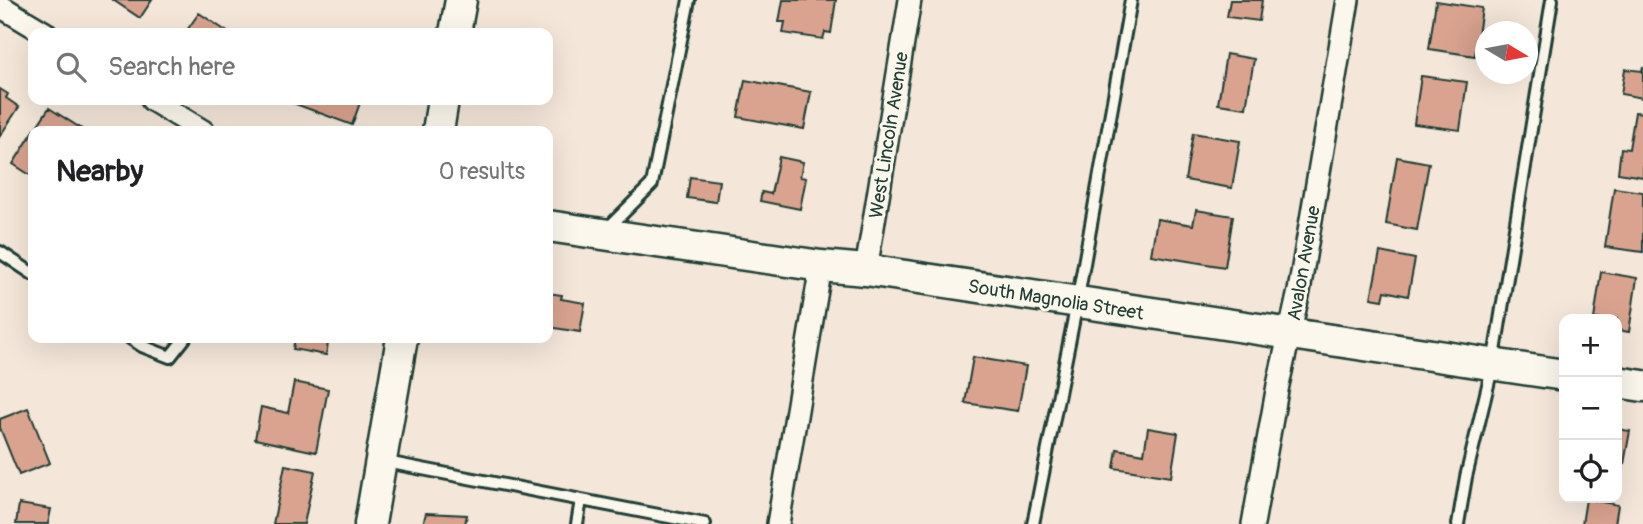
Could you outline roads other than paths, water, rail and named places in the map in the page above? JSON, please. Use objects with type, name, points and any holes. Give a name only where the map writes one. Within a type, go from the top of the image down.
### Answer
[{"type":"street","points":[[456,28],[461,0]]},
{"type":"street","name":"West Lincoln Avenue","points":[[866,270],[910,0]]},
{"type":"street","name":"Avalon Avenue","points":[[1253,524],[1278,385],[1291,334],[1348,0]]},
{"type":"street","points":[[0,5],[37,28]]},
{"type":"street","points":[[160,105],[195,126]]},
{"type":"street","points":[[439,126],[442,105]]},
{"type":"street","name":"South Magnolia Street","points":[[553,227],[821,266],[866,270],[1559,374]]},
{"type":"street","points":[[778,524],[821,266]]},
{"type":"street","points":[[370,524],[401,343]]},
{"type":"street","points":[[1622,383],[1643,386]]},
{"type":"lane","points":[[603,234],[652,184],[689,0]]},
{"type":"lane","points":[[1032,524],[1077,303],[1131,0]]},
{"type":"lane","points":[[1458,524],[1466,477],[1493,364],[1552,0]]},
{"type":"lane","points":[[0,252],[28,271]]},
{"type":"lane","points":[[138,343],[170,357],[181,343]]},
{"type":"lane","points":[[381,461],[705,524]]},
{"type":"lane","points":[[577,524],[581,500]]}]
